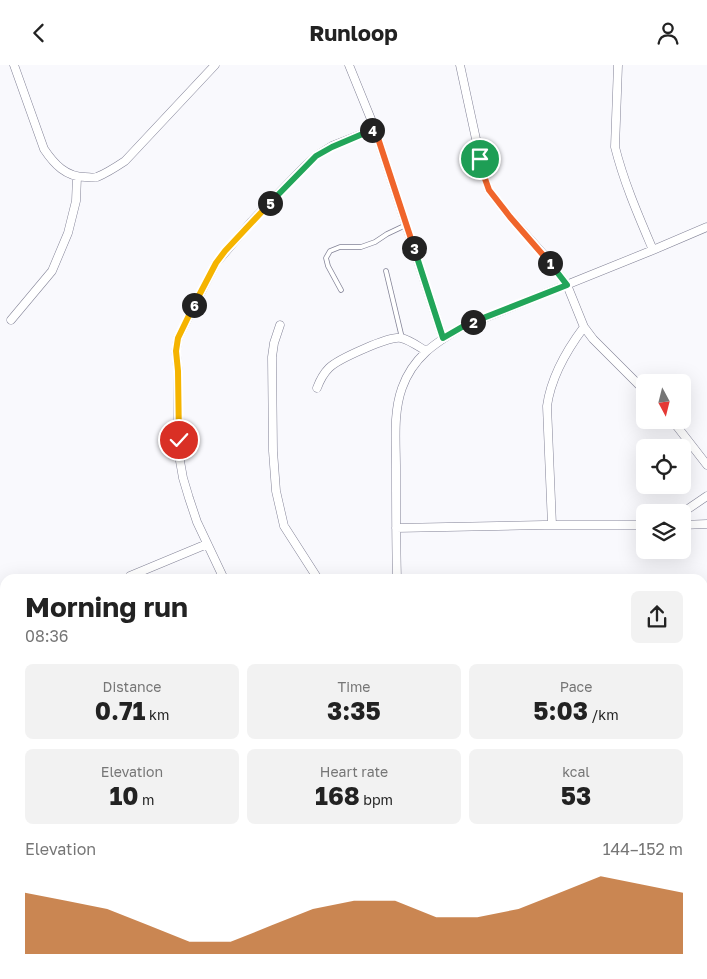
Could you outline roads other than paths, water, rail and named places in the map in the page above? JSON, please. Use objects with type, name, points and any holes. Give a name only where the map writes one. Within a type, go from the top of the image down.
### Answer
[{"type":"street","points":[[14,65],[44,149],[61,170],[77,177],[95,177],[111,171],[125,161],[215,65]]},
{"type":"street","points":[[350,65],[375,129],[443,338]]},
{"type":"street","points":[[460,65],[484,176],[489,190],[567,285],[584,327],[593,339],[636,382]]},
{"type":"street","points":[[618,65],[615,147],[633,202],[653,250]]},
{"type":"street","points":[[222,574],[198,522],[183,478],[180,461],[178,418],[176,351],[178,338],[192,307],[216,263],[252,221],[316,156],[332,147],[375,129]]},
{"type":"street","points":[[11,320],[52,271],[68,233],[76,201],[77,177]]},
{"type":"street","points":[[397,574],[397,408],[402,387],[426,351],[462,327],[707,227]]},
{"type":"street","points":[[280,325],[272,357],[273,451],[276,491],[284,526],[315,574]]},
{"type":"street","points":[[552,525],[547,415],[549,393],[561,364],[584,327]]},
{"type":"street","points":[[317,388],[324,373],[331,366],[351,354],[396,338],[402,338],[426,351]]},
{"type":"street","points":[[679,429],[707,465]]},
{"type":"street","points":[[691,507],[707,496]]},
{"type":"street","points":[[396,528],[636,525]]},
{"type":"street","points":[[691,525],[707,525]]},
{"type":"street","points":[[135,574],[207,544]]},
{"type":"lane","points":[[341,290],[328,266],[326,258],[330,251],[340,247],[361,247],[375,242],[406,225]]},
{"type":"lane","points":[[386,271],[402,338]]}]
